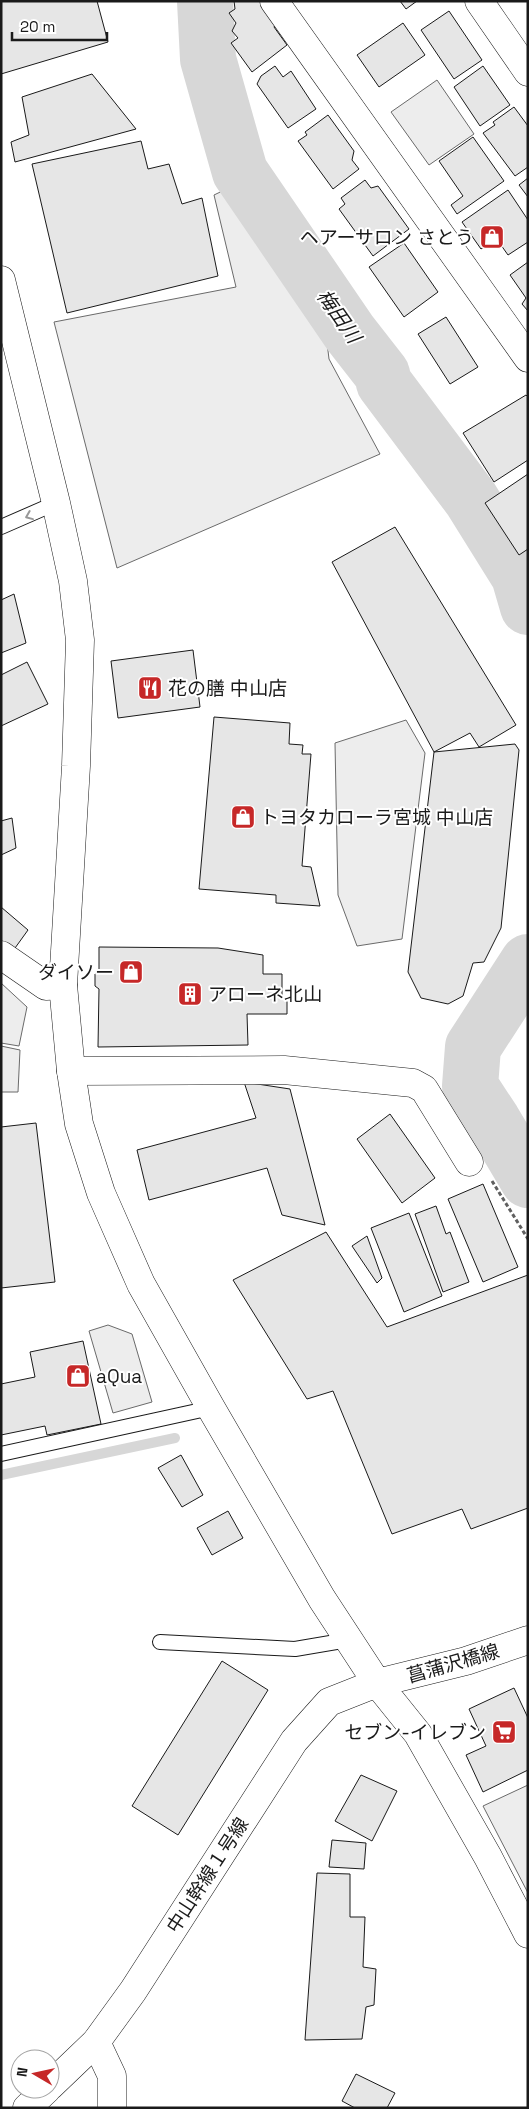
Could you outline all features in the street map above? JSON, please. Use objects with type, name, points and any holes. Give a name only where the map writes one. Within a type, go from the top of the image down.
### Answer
[{"type":"street","points":[[274,1],[528,358]]},
{"type":"street","points":[[479,1],[528,72]]},
{"type":"street","points":[[1,280],[56,503],[73,581],[80,640],[76,766],[62,985],[71,1071],[79,1124],[101,1193],[141,1284],[210,1408],[322,1599],[377,1683],[418,1734],[488,1857],[528,1934]]},
{"type":"street","points":[[1,955],[46,986],[62,985]]},
{"type":"street","points":[[71,1071],[284,1070],[413,1083],[424,1089],[469,1162]]},
{"type":"street","name":"菖蒲沢橋線","points":[[377,1683],[466,1662],[528,1640]]},
{"type":"street","name":"中山幹線１号線","points":[[60,2076],[96,2042],[133,1991],[294,1741],[329,1702],[377,1683]]},
{"type":"street","points":[[96,2042],[112,2076],[112,2108]]},
{"type":"street","points":[[27,2108],[36,2099]]},
{"type":"lane","points":[[1,527],[56,503]]},
{"type":"lane","points":[[1,1454],[210,1408]]},
{"type":"lane","points":[[160,1642],[295,1649],[348,1640]]},
{"type":"path","points":[[469,1162],[487,1174],[528,1239]]},
{"type":"shaded area","points":[[437,80],[474,134],[429,165],[391,112]]},
{"type":"shaded area","points":[[237,184],[323,309],[329,359],[380,454],[117,568],[54,322],[236,287],[214,195]]},
{"type":"shaded area","points":[[406,720],[425,753],[402,939],[357,946],[338,895],[335,743]]},
{"type":"shaded area","points":[[1,983],[27,1007],[19,1046],[1,1043]]},
{"type":"shaded area","points":[[1,1046],[20,1050],[18,1092],[1,1092]]},
{"type":"shaded area","points":[[108,1325],[132,1334],[152,1402],[113,1413],[89,1331]]},
{"type":"shaded area","points":[[528,1785],[528,1893],[483,1806]]},
{"type":"building","points":[[1,1],[97,1],[108,42],[1,74]]},
{"type":"building","points":[[234,1],[260,1],[276,23],[274,27],[287,45],[252,72],[231,43],[238,38],[232,31],[236,23],[229,13],[235,9]]},
{"type":"building","points":[[400,1],[417,1],[406,9]]},
{"type":"building","points":[[449,11],[482,60],[454,79],[421,30]]},
{"type":"building","points":[[403,23],[425,55],[379,87],[357,55]]},
{"type":"building","points":[[275,66],[283,77],[291,71],[316,109],[288,128],[257,84],[261,76]]},
{"type":"building","points":[[483,66],[510,105],[480,126],[454,87]]},
{"type":"building","points":[[92,74],[136,129],[15,162],[11,142],[29,135],[22,97]]},
{"type":"building","points":[[514,107],[528,126],[528,167],[515,176],[483,133],[495,125],[493,122]]},
{"type":"building","points":[[328,115],[354,151],[352,160],[359,169],[333,189],[298,141],[307,135],[305,132]]},
{"type":"building","points":[[473,137],[504,181],[457,214],[451,205],[463,196],[439,161]]},
{"type":"building","points":[[141,141],[148,169],[169,164],[182,204],[202,198],[218,276],[67,313],[32,164]]},
{"type":"building","points":[[528,178],[528,197],[519,185]]},
{"type":"building","points":[[365,180],[371,188],[378,186],[409,229],[373,256],[339,209],[345,204],[341,198]]},
{"type":"building","points":[[508,190],[528,220],[528,242],[508,255],[496,238],[481,249],[462,222]]},
{"type":"building","points":[[404,243],[438,292],[404,317],[369,267]]},
{"type":"building","points":[[528,262],[528,311],[522,304],[526,298],[510,275]]},
{"type":"building","points":[[446,317],[478,367],[450,384],[418,334]]},
{"type":"building","points":[[526,395],[528,397],[528,460],[494,482],[463,433]]},
{"type":"building","points":[[528,474],[528,549],[519,555],[485,503]]},
{"type":"building","points":[[395,527],[516,725],[479,747],[470,733],[434,752],[332,562]]},
{"type":"building","points":[[14,594],[26,643],[1,653],[1,600]]},
{"type":"building","points":[[193,650],[200,707],[118,718],[111,661]]},
{"type":"building","points":[[27,662],[48,704],[1,726],[1,675]]},
{"type":"building","points":[[214,717],[290,723],[289,744],[303,745],[302,754],[311,754],[302,866],[311,867],[320,906],[276,903],[276,895],[199,889]]},
{"type":"building","points":[[515,744],[519,750],[501,928],[484,962],[473,963],[463,996],[448,1004],[421,998],[408,972],[434,752]]},
{"type":"building","points":[[12,818],[16,848],[1,855],[1,821]]},
{"type":"building","points":[[1,907],[28,930],[10,955],[1,948]]},
{"type":"building","name":"アローネ北山","points":[[99,947],[218,948],[263,955],[263,974],[282,974],[282,998],[287,998],[287,1014],[247,1014],[248,1045],[98,1047],[99,989],[95,986],[95,974],[99,971]]},
{"type":"building","points":[[244,1082],[290,1089],[325,1225],[282,1215],[267,1168],[149,1200],[137,1150],[256,1118]]},
{"type":"building","points":[[390,1114],[435,1178],[402,1203],[357,1139]]},
{"type":"building","points":[[36,1123],[55,1282],[1,1288],[1,1127]]},
{"type":"building","points":[[483,1184],[518,1267],[483,1282],[448,1199]]},
{"type":"building","points":[[436,1206],[446,1234],[450,1232],[469,1282],[443,1292],[415,1214]]},
{"type":"building","points":[[409,1213],[442,1296],[404,1312],[371,1228]]},
{"type":"building","points":[[326,1232],[387,1327],[528,1275],[528,1508],[471,1529],[462,1509],[392,1534],[333,1391],[307,1399],[233,1280]]},
{"type":"building","points":[[367,1236],[382,1278],[377,1283],[352,1246]]},
{"type":"building","points":[[83,1341],[101,1424],[47,1435],[45,1426],[1,1435],[1,1384],[35,1377],[30,1352]]},
{"type":"building","points":[[181,1455],[203,1495],[182,1507],[158,1468]]},
{"type":"building","points":[[228,1511],[243,1538],[212,1555],[197,1528]]},
{"type":"building","points":[[222,1661],[268,1690],[178,1835],[132,1806]]},
{"type":"building","name":"セブン-イレブン","points":[[514,1688],[528,1718],[528,1770],[483,1792],[466,1755],[486,1746],[469,1709]]},
{"type":"building","points":[[361,1775],[397,1791],[372,1841],[335,1821]]},
{"type":"building","points":[[332,1840],[366,1843],[364,1869],[329,1867]]},
{"type":"building","points":[[317,1873],[350,1874],[350,1917],[365,1917],[363,1967],[376,1969],[374,2005],[366,2007],[362,2039],[305,2040]]},
{"type":"building","points":[[356,2074],[395,2093],[387,2108],[355,2108],[342,2101]]},
{"type":"waterway","name":"梅田川","points":[[205,1],[208,59],[240,172],[350,333],[382,374],[384,383],[471,499],[519,576],[528,607]]},
{"type":"waterway","name":"梅田川","points":[[528,962],[473,1047],[470,1086],[528,1180]]},
{"type":"waterway","points":[[1,1475],[175,1438]]},
{"type":"place","name":"ヘアーサロン さとう","points":[[492,237]]},
{"type":"place","name":"花の膳 中山店","points":[[150,688]]},
{"type":"place","name":"トヨタカローラ宮城 中山店","points":[[243,817]]},
{"type":"place","name":"ダイソー","points":[[131,972]]},
{"type":"place","name":"アローネ北山","points":[[190,994]]},
{"type":"place","name":"aQua","points":[[78,1376]]},
{"type":"place","name":"セブン-イレブン","points":[[504,1732]]}]
